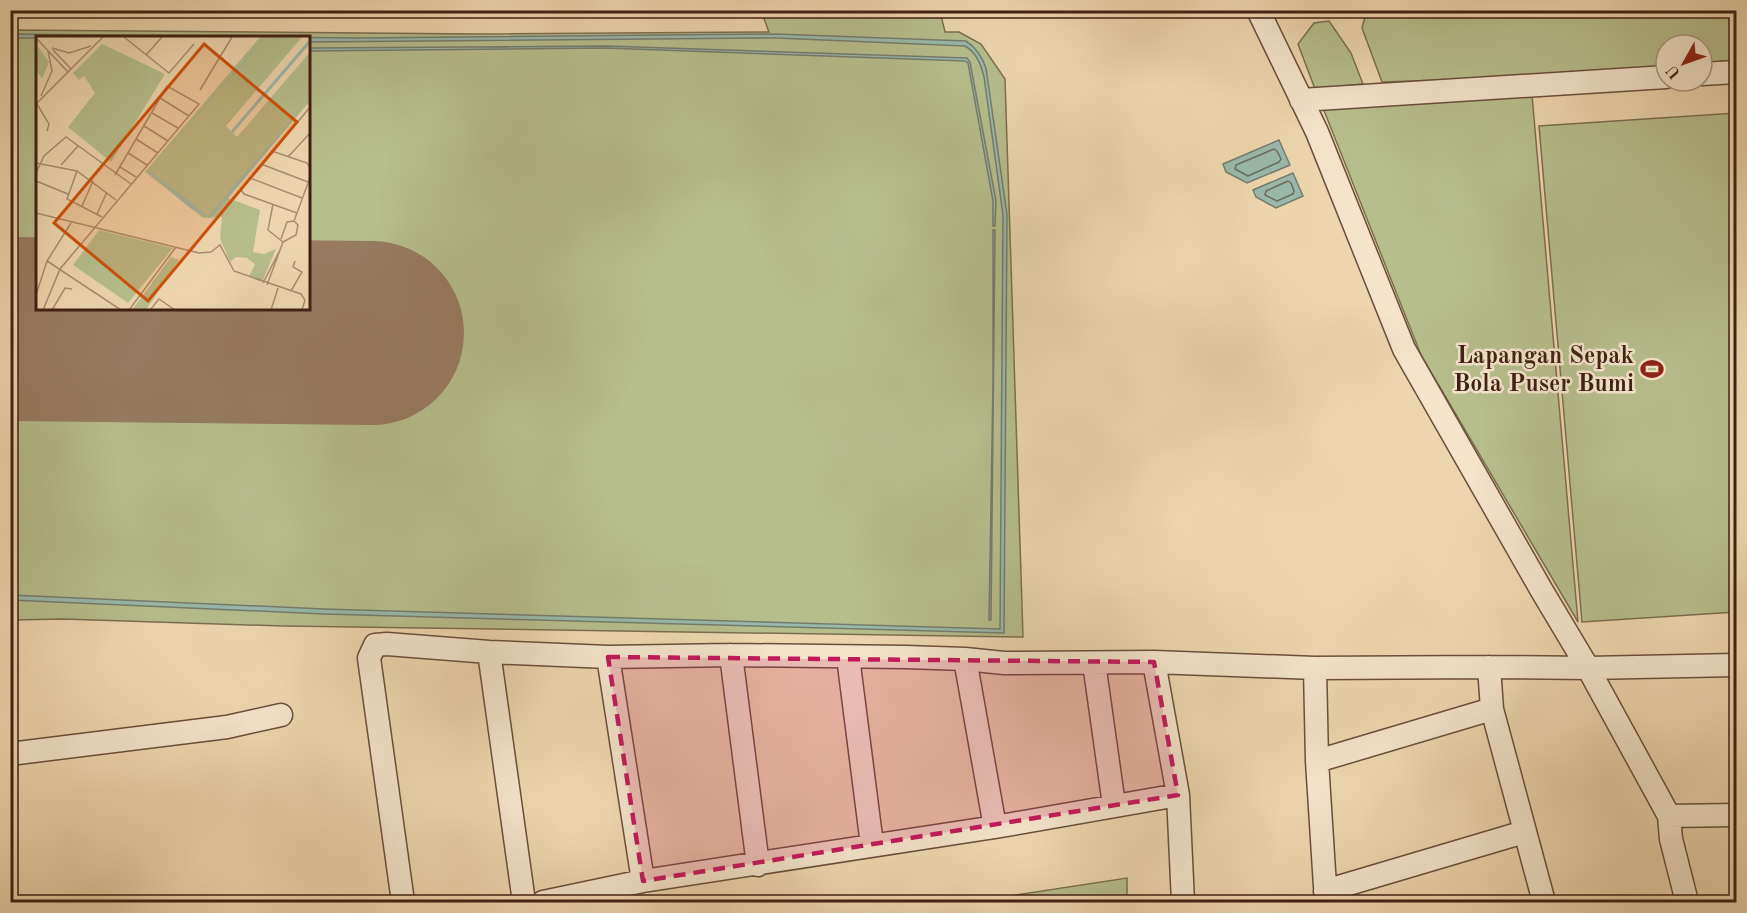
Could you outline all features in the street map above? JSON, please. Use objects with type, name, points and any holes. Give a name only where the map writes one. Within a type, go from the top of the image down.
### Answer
[{"type":"street","points":[[1258,10],[1317,132],[1404,349],[1588,668],[1669,816],[1671,839],[1687,903]]},
{"type":"street","points":[[1714,73],[1737,72]]},
{"type":"street","points":[[1301,100],[1654,78]]},
{"type":"street","points":[[404,903],[369,658],[375,645],[608,657],[731,655],[906,657],[1004,663],[1154,662],[1315,668],[1588,668],[1737,665]]},
{"type":"street","points":[[489,652],[524,903]]},
{"type":"street","points":[[731,655],[759,865]]},
{"type":"street","points":[[608,657],[643,881]]},
{"type":"street","points":[[848,657],[872,845]]},
{"type":"street","points":[[965,659],[995,827]]},
{"type":"street","points":[[1154,662],[1178,795],[1183,903]]},
{"type":"street","points":[[1094,663],[1114,805]]},
{"type":"street","points":[[1489,667],[1492,709],[1544,903]]},
{"type":"street","points":[[1315,668],[1317,761],[1325,897],[1514,835]]},
{"type":"street","points":[[1317,761],[1492,709]]},
{"type":"street","points":[[10,754],[227,727],[281,715]]},
{"type":"street","points":[[543,903],[643,881],[759,865],[1178,795]]},
{"type":"street","points":[[1669,816],[1737,815]]},
{"type":"highlighted area","points":[[608,657],[1154,662],[1178,795],[643,881]]},
{"type":"green space","points":[[1418,10],[1736,11],[1736,60],[1714,62],[1714,33],[1654,33],[1654,67],[1531,77],[1382,82],[1362,28],[1365,17]]},
{"type":"green space","points":[[761,11],[940,11],[945,32],[959,32],[981,44],[1005,79],[1023,637],[283,626],[63,619],[11,620],[11,391],[370,394],[373,271],[310,270],[310,36],[36,36],[36,267],[11,267],[11,30],[477,34],[769,32]]},
{"type":"green space","points":[[1329,21],[1351,53],[1363,84],[1315,89],[1298,44],[1314,23]]},
{"type":"green space","points":[[1532,95],[1578,622],[1421,355],[1323,108]]},
{"type":"green space","name":"Lapangan Sepak Bola Puser Bumi","points":[[1736,113],[1736,612],[1582,622],[1539,126]]},
{"type":"green space","points":[[1127,878],[1127,902],[971,902]]},
{"type":"water","points":[[10,34],[184,36],[36,36],[36,38],[11,38]]},
{"type":"water","points":[[776,34],[966,41],[979,53],[986,68],[1007,215],[1004,633],[324,614],[11,600],[11,595],[324,609],[1000,629],[1003,215],[984,77],[980,64],[965,46],[776,38],[310,42],[310,37]]},
{"type":"water","points":[[606,46],[967,58],[970,62],[996,201],[995,226],[993,226],[993,201],[968,63],[965,61],[605,48],[310,51],[310,48]]},
{"type":"water","points":[[1279,140],[1290,165],[1247,183],[1226,172],[1223,164]]},
{"type":"water","points":[[1293,173],[1303,196],[1276,208],[1256,197],[1253,190]]},
{"type":"water","points":[[993,230],[995,230],[991,620],[989,620],[993,382]]},
{"type":"runway","points":[[10,329],[372,333]]},
{"type":"place","name":"Lapangan Sepak Bola Puser Bumi","points":[[1652,369]]}]
